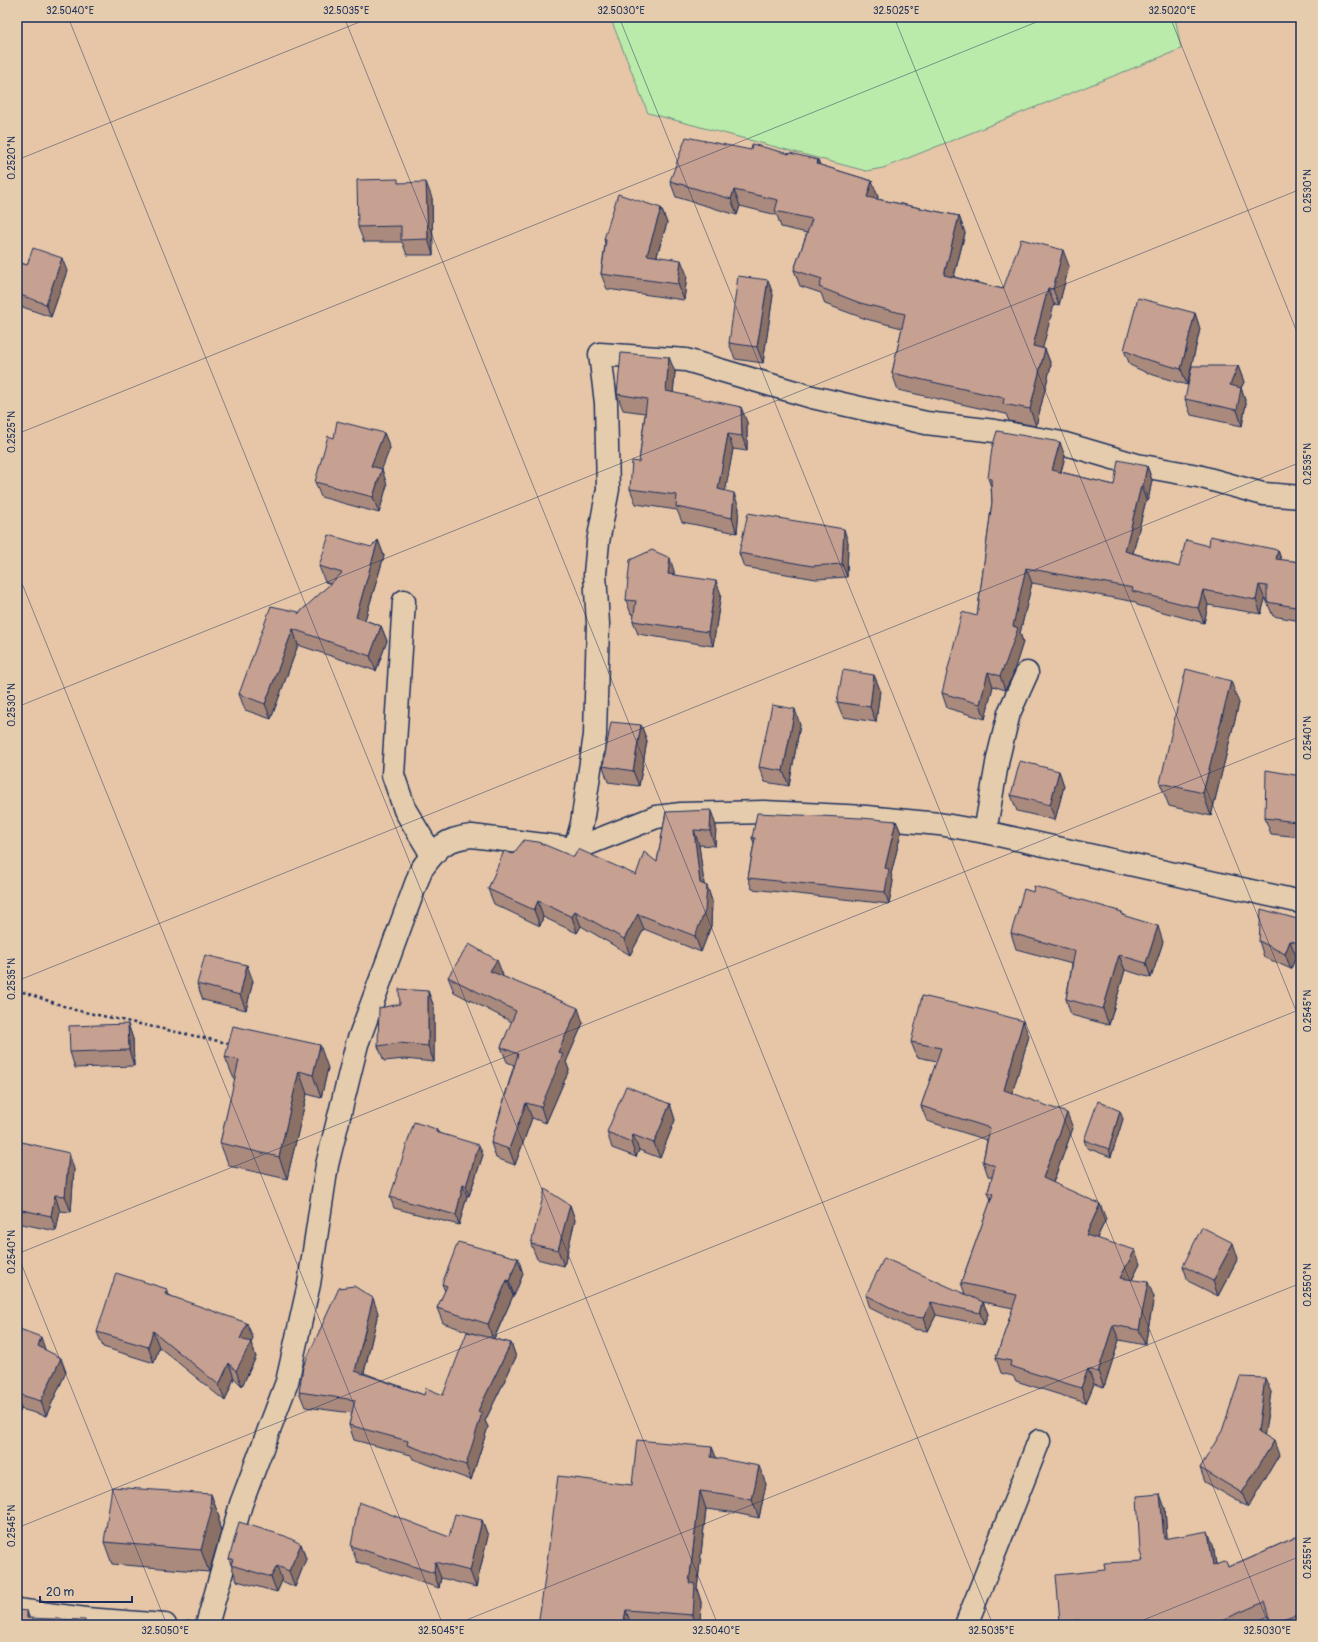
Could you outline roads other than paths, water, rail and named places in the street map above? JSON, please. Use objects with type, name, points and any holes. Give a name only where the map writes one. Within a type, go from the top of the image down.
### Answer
[{"type":"street","points":[[575,849],[582,823],[595,735],[598,624],[595,574],[598,542],[608,489],[606,403],[600,354],[686,360],[812,398],[918,421],[994,431],[1062,443],[1137,465],[1198,476],[1263,494],[1301,497]]},
{"type":"street","points":[[404,601],[393,775],[405,810],[432,855]]},
{"type":"street","points":[[985,832],[998,758],[1009,713],[1026,673]]},
{"type":"street","points":[[207,1625],[241,1504],[287,1382],[309,1284],[327,1165],[357,1044],[421,870],[434,851],[451,840],[472,836],[575,849],[656,817],[681,814],[782,812],[866,817],[940,824],[985,832],[1301,902]]},
{"type":"street","points":[[966,1625],[1039,1442]]},
{"type":"street","points":[[17,1610],[86,1619],[166,1625]]}]
